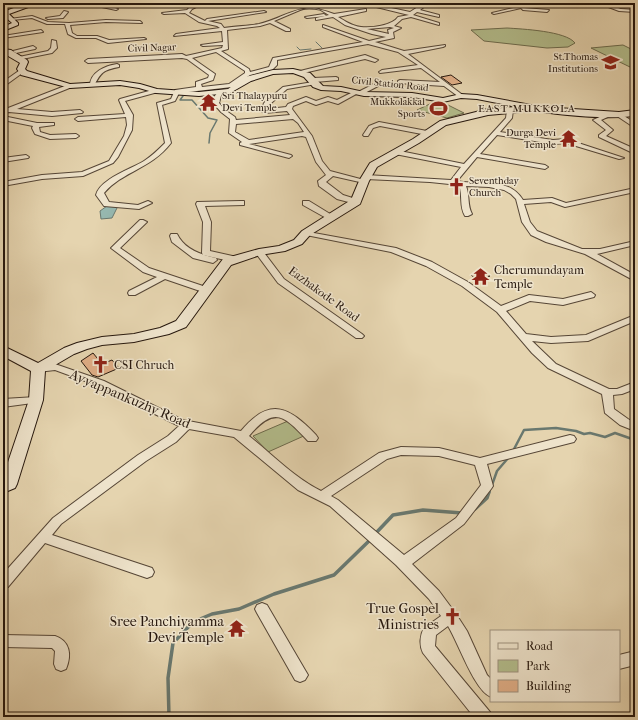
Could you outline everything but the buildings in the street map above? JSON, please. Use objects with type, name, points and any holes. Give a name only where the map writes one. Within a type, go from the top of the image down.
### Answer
[{"type":"main road","points":[[3,29],[16,24],[5,13],[30,4]]},
{"type":"main road","points":[[6,52],[24,63],[21,69],[22,71]]},
{"type":"main road","name":"Civil Station Road","points":[[22,71],[35,77],[70,86],[120,83],[176,94],[220,93],[230,91],[248,79],[283,70],[299,72],[321,88],[359,93],[412,95],[443,100],[461,96],[487,99],[542,110],[619,115],[635,113]]},
{"type":"main road","points":[[38,369],[69,351],[82,346],[102,341],[134,338],[164,331],[181,324],[230,261],[259,252],[281,249],[302,239],[306,234],[356,202],[365,179],[373,165],[416,141],[443,123],[488,112],[542,110]]},
{"type":"main road","points":[[3,350],[38,369]]},
{"type":"main road","points":[[3,487],[9,484],[36,400],[38,369]]},
{"type":"street","points":[[30,4],[39,3]]},
{"type":"street","points":[[102,3],[104,6],[116,9]]},
{"type":"street","points":[[190,14],[190,8],[194,5],[245,5],[267,3]]},
{"type":"street","points":[[271,3],[279,6]]},
{"type":"street","points":[[362,3],[411,15],[437,24]]},
{"type":"street","points":[[494,13],[539,3],[560,3]]},
{"type":"street","points":[[600,3],[621,10],[635,11]]},
{"type":"street","points":[[220,26],[178,33],[227,34],[260,25],[298,9],[321,4]]},
{"type":"street","points":[[390,26],[397,22],[400,18],[411,15],[416,8],[425,4]]},
{"type":"street","points":[[245,5],[278,17]]},
{"type":"street","points":[[313,6],[347,24],[378,34],[392,36]]},
{"type":"street","points":[[291,7],[298,9]]},
{"type":"street","points":[[516,7],[526,10],[547,11]]},
{"type":"street","points":[[416,8],[437,16]]},
{"type":"street","points":[[307,17],[364,10]]},
{"type":"street","points":[[37,19],[61,16],[66,12]]},
{"type":"street","points":[[164,13],[216,14]]},
{"type":"street","points":[[248,17],[266,13]]},
{"type":"street","points":[[201,21],[266,13]]},
{"type":"street","points":[[190,14],[201,21],[220,26],[227,34]]},
{"type":"street","points":[[318,19],[332,15]]},
{"type":"street","points":[[12,19],[28,17],[47,23],[68,24],[106,21],[140,22]]},
{"type":"street","points":[[270,21],[288,30]]},
{"type":"street","points":[[68,24],[70,34],[76,37],[95,36],[103,41],[112,42],[144,39]]},
{"type":"street","points":[[325,26],[361,40],[404,53],[461,96]]},
{"type":"street","points":[[362,28],[390,26],[399,28],[390,31],[392,36]]},
{"type":"street","points":[[3,37],[41,31]]},
{"type":"street","points":[[177,60],[225,50],[227,34]]},
{"type":"street","points":[[354,45],[365,37],[378,34]]},
{"type":"street","points":[[148,202],[139,207],[107,204],[100,195],[100,192],[115,178],[142,166],[162,150],[168,142],[159,104],[174,100],[177,91],[230,86],[248,74],[271,68],[274,65],[275,59],[371,42],[392,36]]},
{"type":"street","points":[[76,37],[76,43]]},
{"type":"street","points":[[17,58],[50,52],[54,48],[54,41]]},
{"type":"street","points":[[202,45],[225,44]]},
{"type":"street","points":[[404,53],[443,46]]},
{"type":"street","points":[[6,52],[33,48]]},
{"type":"street","points":[[218,52],[247,70],[248,74]]},
{"type":"street","name":"Civil Nagar","points":[[88,60],[164,56],[188,58],[212,74],[211,79],[198,83],[199,88]]},
{"type":"street","points":[[299,72],[364,57],[375,60]]},
{"type":"street","points":[[92,84],[96,75],[104,69],[117,66]]},
{"type":"street","points":[[382,72],[392,72],[421,66]]},
{"type":"street","points":[[3,85],[22,71]]},
{"type":"street","points":[[289,109],[264,111],[266,104],[285,88],[313,81],[336,79]]},
{"type":"street","points":[[400,82],[445,84]]},
{"type":"street","points":[[289,109],[290,104],[306,99],[316,103],[328,99],[338,102],[376,85]]},
{"type":"street","points":[[6,111],[70,86]]},
{"type":"street","points":[[3,184],[42,177],[83,174],[111,162],[115,159],[117,152],[129,134],[130,115],[122,100],[156,91]]},
{"type":"street","points":[[220,93],[217,97],[216,103],[223,111],[233,118],[232,133],[242,140],[249,142],[302,134],[309,136]]},
{"type":"street","points":[[289,109],[309,136],[315,153],[330,175],[322,181],[322,184],[340,197],[356,202]]},
{"type":"street","points":[[453,182],[475,155],[509,118],[510,110]]},
{"type":"street","points":[[6,111],[52,114],[80,112]]},
{"type":"street","points":[[607,114],[607,116],[596,120],[610,130],[601,136],[635,152]]},
{"type":"street","points":[[78,119],[130,115]]},
{"type":"street","points":[[619,115],[635,126]]},
{"type":"street","points":[[233,122],[294,117]]},
{"type":"street","points":[[3,118],[37,125],[52,124]]},
{"type":"street","points":[[366,135],[371,127],[379,124],[427,133]]},
{"type":"street","points":[[37,125],[35,128],[37,133],[41,135],[50,137],[76,136]]},
{"type":"street","points":[[495,133],[553,142],[566,141],[621,158]]},
{"type":"street","points":[[242,140],[242,144],[289,156]]},
{"type":"street","points":[[394,152],[466,166]]},
{"type":"street","points":[[475,155],[545,167]]},
{"type":"street","points":[[3,160],[26,157]]},
{"type":"street","points":[[327,172],[365,179],[430,180],[509,188],[521,202],[525,218],[534,233],[588,253],[635,278]]},
{"type":"street","points":[[462,184],[465,192],[465,208],[468,214]]},
{"type":"street","points":[[521,202],[552,200],[565,205],[635,190]]},
{"type":"street","points":[[230,261],[206,253],[207,222],[200,204],[241,203]]},
{"type":"street","points":[[306,203],[331,217]]},
{"type":"street","points":[[143,222],[115,248],[146,270],[163,277],[206,290]]},
{"type":"street","points":[[306,234],[393,250],[429,264],[465,284],[500,310],[545,361],[552,366],[608,392],[618,392],[635,385]]},
{"type":"street","points":[[174,236],[178,243],[196,256],[230,261]]},
{"type":"street","points":[[588,253],[635,243]]},
{"type":"street","name":"Eazhakode Road","points":[[259,252],[281,281],[359,336]]},
{"type":"street","points":[[132,293],[163,277]]},
{"type":"street","points":[[500,310],[529,298],[563,302],[591,295]]},
{"type":"street","points":[[524,337],[551,340],[588,338],[635,318]]},
{"type":"street","name":"Ayyappankuzhy Road","points":[[38,369],[55,367],[100,383],[187,425],[237,434],[302,487],[334,502],[403,563],[434,595],[462,636],[482,680],[490,689]]},
{"type":"street","points":[[608,392],[609,410],[624,422],[635,427]]},
{"type":"street","points":[[3,403],[36,400]]},
{"type":"street","points":[[242,437],[258,419],[274,413],[280,413],[286,414],[312,438]]},
{"type":"street","points":[[3,584],[56,521],[142,458],[172,439],[187,425]]},
{"type":"street","points":[[321,497],[382,456],[401,451],[439,452],[480,462],[570,439]]},
{"type":"street","points":[[403,563],[460,522],[487,486],[480,462]]},
{"type":"street","points":[[42,537],[147,572]]},
{"type":"street","points":[[262,608],[300,676]]},
{"type":"street","points":[[451,618],[436,626],[429,632],[428,648],[484,717]]},
{"type":"street","points":[[3,641],[55,642],[62,649],[61,664]]},
{"type":"street","points":[[620,662],[635,658]]},
{"type":"green space","points":[[507,28],[553,33],[570,39],[575,43],[568,47],[547,48],[484,41],[471,30]]},
{"type":"green space","points":[[623,45],[635,51],[635,68],[632,68],[591,48]]},
{"type":"green space","name":"Mukkolakkal Sports","points":[[434,102],[448,105],[464,113],[447,118],[417,110]]},
{"type":"green space","points":[[288,421],[306,435],[268,452],[253,436]]},
{"type":"water","points":[[107,206],[118,206],[112,218],[101,219],[100,211]]},
{"type":"waterway","points":[[316,42],[322,48]]},
{"type":"waterway","points":[[297,47],[300,50],[311,49]]},
{"type":"waterway","points":[[183,96],[180,100],[192,100],[208,118],[217,120],[210,133],[209,143]]},
{"type":"waterway","points":[[513,451],[524,430],[556,428],[576,431],[584,434],[590,433],[605,437],[615,433],[635,440]]},
{"type":"waterway","points":[[492,485],[497,471],[509,457]]},
{"type":"waterway","points":[[489,493],[490,489]]},
{"type":"waterway","points":[[475,509],[487,498],[489,492]]},
{"type":"waterway","points":[[375,534],[393,515],[423,510],[462,513]]},
{"type":"waterway","points":[[169,717],[168,678],[173,643],[193,622],[212,614],[239,609],[274,594],[334,575],[371,539]]},
{"type":"place","name":"St.Thomas Institutions","points":[[611,63]]},
{"type":"place","name":"Sri Thalaypuru Devi Temple","points":[[209,102]]},
{"type":"place","name":"Mukkolakkal Sports","points":[[438,108]]},
{"type":"place","name":"Durga Devi Temple","points":[[569,139]]},
{"type":"place","name":"Seventhday Church","points":[[456,187]]},
{"type":"place","name":"Cherumundayam Temple","points":[[481,277]]},
{"type":"place","name":"CSI Chruch","points":[[101,365]]},
{"type":"place","name":"True Gospel Ministries","points":[[452,616]]},
{"type":"place","name":"Sree Panchiyamma Devi Temple","points":[[237,629]]},
{"type":"district","name":"EAST MUKKOLA","points":[[527,108]]}]
